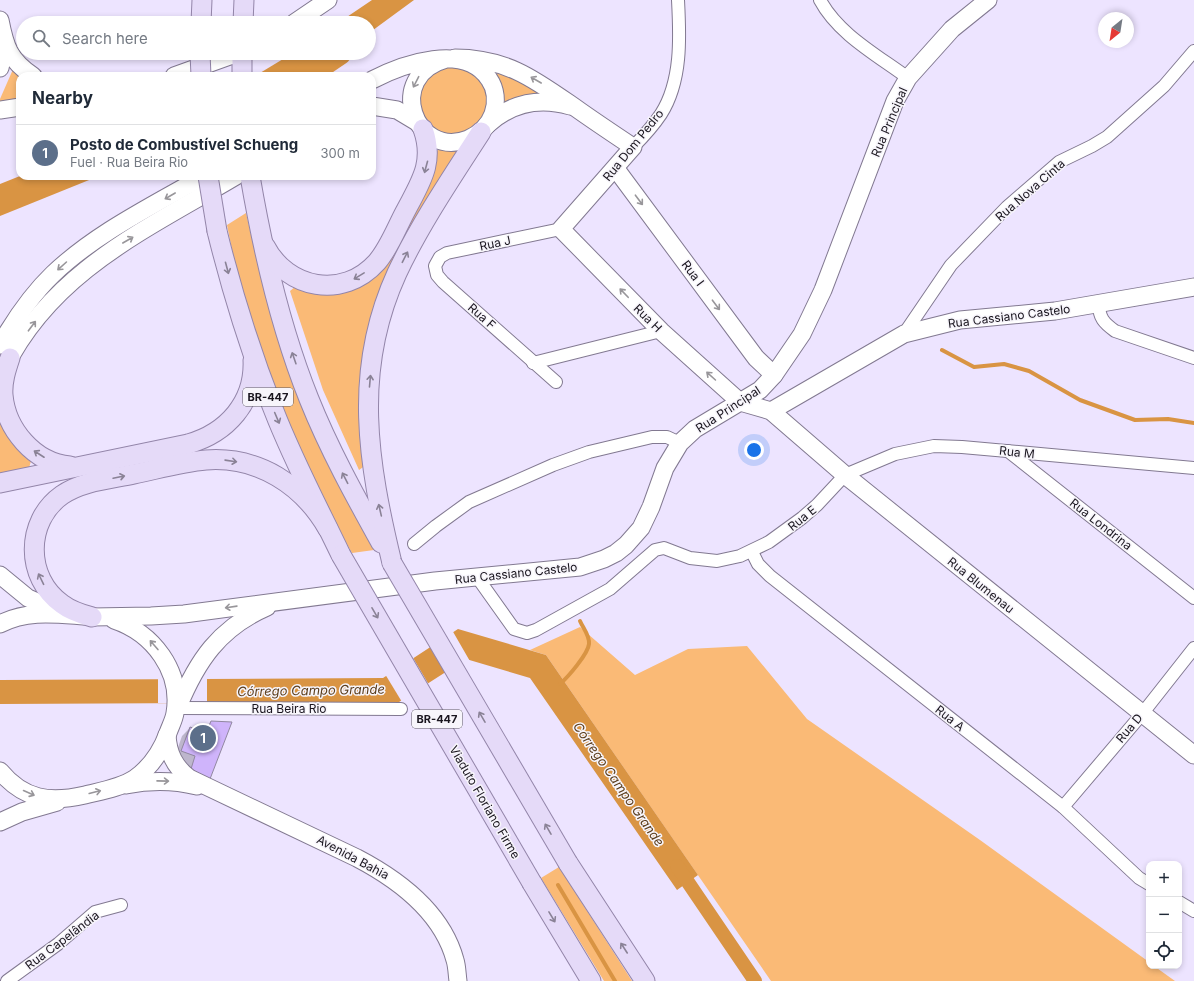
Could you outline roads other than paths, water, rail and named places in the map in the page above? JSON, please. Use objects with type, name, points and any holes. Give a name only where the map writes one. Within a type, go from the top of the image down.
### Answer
[{"type":"main road","points":[[201,16],[202,0]]},
{"type":"main road","points":[[243,16],[244,0]]},
{"type":"main road","points":[[304,16],[328,0]]},
{"type":"main road","name":"Rua Principal","points":[[680,443],[695,429],[760,390],[774,375],[802,334],[813,314],[896,102],[908,78],[952,29],[988,0]]},
{"type":"main road","points":[[0,20],[5,45],[18,64],[28,72]]},
{"type":"main road","points":[[0,68],[5,45]]},
{"type":"main road","points":[[376,78],[410,64],[450,59],[485,60],[511,68],[543,84],[579,111],[633,147]]},
{"type":"main road","points":[[261,238],[266,248],[281,267],[306,283],[320,286],[335,285],[354,280],[363,274],[382,255],[423,177],[428,157],[428,147],[411,105],[413,87],[417,79],[429,66],[450,59],[472,63],[480,68],[491,82],[495,100],[493,113],[407,254],[389,293],[377,333],[370,379],[368,431],[374,479],[388,553]]},
{"type":"main road","points":[[200,60],[201,72]]},
{"type":"main road","points":[[185,72],[219,60]]},
{"type":"main road","points":[[242,60],[242,72]]},
{"type":"main road","points":[[376,107],[397,110],[438,139],[451,142],[465,140],[484,129],[495,118],[514,107],[536,102],[558,103],[579,111]]},
{"type":"main road","points":[[0,110],[16,108]]},
{"type":"main road","name":"Rua Dom Pedro","points":[[561,229],[616,169],[633,147]]},
{"type":"main road","name":"Rua I","points":[[616,169],[756,358],[774,375]]},
{"type":"main road","points":[[0,379],[5,352],[23,308],[52,275],[69,259],[107,232],[197,180]]},
{"type":"main road","name":"BR-447","points":[[209,180],[217,231],[232,289],[252,351],[274,412],[328,529]]},
{"type":"main road","points":[[76,466],[55,462],[40,455],[27,446],[14,429],[8,418],[3,394],[5,352],[62,290],[95,261],[229,180]]},
{"type":"main road","name":"BR-447","points":[[251,180],[261,238],[278,310],[309,398],[348,483],[568,863],[645,981]]},
{"type":"main road","name":"Rua H","points":[[561,229],[661,331],[740,402]]},
{"type":"main road","name":"Rua Cassiano Castelo","points":[[771,411],[904,334],[960,320],[1055,311],[1194,287]]},
{"type":"main road","points":[[0,483],[76,466],[188,444],[199,441],[220,431],[236,415],[247,395],[253,374],[252,351]]},
{"type":"main road","points":[[740,402],[771,411]]},
{"type":"main road","name":"Rua Blumenau","points":[[771,411],[845,475],[1194,755]]},
{"type":"main road","name":"Rua Cassiano Castelo","points":[[92,617],[184,614],[477,577],[580,567],[604,560],[626,545],[642,528],[651,507],[664,468],[680,443]]},
{"type":"main road","points":[[92,617],[70,610],[53,597],[41,580],[34,560],[33,550],[37,529],[46,510],[62,495],[81,486],[193,462],[219,460],[232,461],[260,468],[287,482],[311,503],[328,529]]},
{"type":"main road","name":"Viaduto Floriano Firme","points":[[328,529],[341,555],[532,883],[591,981]]},
{"type":"main road","points":[[0,575],[28,598],[69,615]]},
{"type":"main road","name":"Rua Cassiano Castelo","points":[[124,785],[140,774],[153,761],[167,735],[177,707],[190,679],[207,652],[226,632],[247,617],[284,601]]},
{"type":"main road","points":[[0,624],[11,619],[32,614],[69,615],[113,619],[125,623],[146,637],[162,655],[173,679],[177,707]]},
{"type":"main road","name":"Avenida Bahia","points":[[167,735],[172,758],[182,772],[189,778],[357,858],[384,872],[406,888],[423,905],[441,930],[455,959],[458,981]]},
{"type":"main road","points":[[0,771],[14,785],[34,796],[65,800]]},
{"type":"main road","name":"Avenida Bahia","points":[[124,785],[153,781],[170,782],[199,786],[221,793]]},
{"type":"main road","points":[[0,822],[22,812],[124,785]]},
{"type":"street","name":"Rua Dom Pedro","points":[[633,147],[661,113],[671,94],[678,59],[680,28],[678,0]]},
{"type":"street","points":[[820,0],[826,12],[840,27],[908,78]]},
{"type":"street","name":"Rua Nova Cinta","points":[[904,334],[951,265],[1008,207],[1059,162],[1107,137],[1164,86],[1194,51]]},
{"type":"street","name":"Rua J","points":[[435,266],[440,257],[447,253],[561,229]]},
{"type":"street","name":"Rua F","points":[[435,266],[438,275],[443,282],[556,382]]},
{"type":"street","points":[[1099,304],[1099,315],[1104,323],[1114,331],[1194,358]]},
{"type":"street","points":[[533,363],[661,331]]},
{"type":"street","points":[[414,544],[448,516],[469,502],[553,465],[589,452],[652,437],[667,437],[680,443]]},
{"type":"street","name":"Rua M","points":[[845,475],[895,454],[934,446],[1008,451],[1194,468]]},
{"type":"street","name":"Rua Londrina","points":[[1008,451],[1194,598]]},
{"type":"street","name":"Rua E","points":[[477,577],[511,625],[518,632],[527,633],[536,630],[610,589],[654,550],[664,548],[690,558],[717,561],[752,552],[802,518],[818,505],[845,475]]},
{"type":"street","name":"Rua A","points":[[752,552],[758,564],[770,576],[1063,807],[1139,878],[1146,882]]},
{"type":"street","name":"Rua D","points":[[1063,807],[1142,714],[1194,648]]},
{"type":"street","name":"Rua Beira Rio","points":[[177,707],[401,709]]},
{"type":"street","points":[[1182,904],[1194,911]]},
{"type":"street","name":"Rua Capelândia","points":[[7,981],[58,944],[95,912],[121,905]]},
{"type":"water","points":[[372,0],[414,0],[376,28],[376,16],[348,16]]},
{"type":"water","points":[[281,60],[329,60],[310,72],[262,72]]},
{"type":"water","points":[[16,178],[16,180],[89,180],[0,216],[0,184]]},
{"type":"water","points":[[458,629],[546,655],[698,875],[677,890],[530,678],[466,659],[399,702],[0,704],[0,680],[383,678]]},
{"type":"waterway","points":[[311,72],[329,60]]},
{"type":"waterway","points":[[942,350],[974,367],[1004,364],[1029,371],[1080,400],[1135,420],[1168,419],[1194,423]]},
{"type":"waterway","points":[[560,684],[577,665],[588,648],[589,641],[580,621]]},
{"type":"waterway","name":"Córrego Campo Grande","points":[[677,866],[755,981]]},
{"type":"waterway","points":[[558,885],[615,981]]},
{"type":"place","name":"Posto de Combustível Schueng","points":[[203,738]]}]
